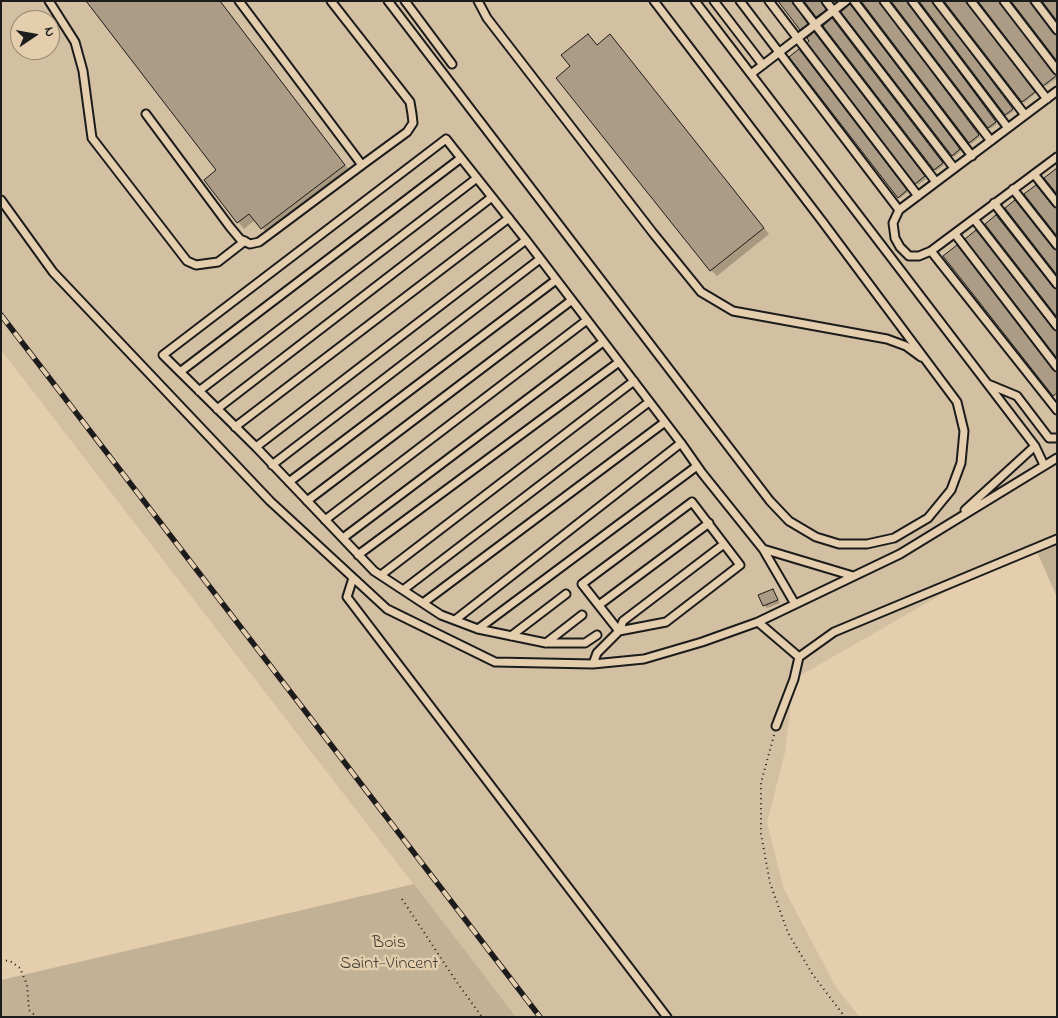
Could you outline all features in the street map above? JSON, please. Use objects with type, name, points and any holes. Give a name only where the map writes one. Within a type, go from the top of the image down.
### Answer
[{"type":"lane","points":[[49,1],[75,42],[83,71],[92,138],[187,261],[196,264],[218,262],[245,241]]},
{"type":"lane","points":[[239,1],[362,165]]},
{"type":"lane","points":[[146,114],[240,239],[250,244],[259,242],[407,132],[413,123],[410,102],[332,1]]},
{"type":"lane","points":[[388,1],[770,501],[789,521],[816,537],[839,544],[867,544],[894,538],[928,518],[951,490],[961,463],[964,431],[957,402],[654,1]]},
{"type":"lane","points":[[405,1],[452,64]]},
{"type":"lane","points":[[478,1],[487,18],[653,233],[701,292],[733,311],[887,339],[906,346],[927,361]]},
{"type":"lane","points":[[695,1],[1034,446],[1044,465]]},
{"type":"lane","points":[[714,1],[763,65]]},
{"type":"lane","points":[[740,1],[899,210]]},
{"type":"lane","points":[[769,1],[918,196]]},
{"type":"lane","points":[[797,1],[936,182]]},
{"type":"lane","points":[[826,1],[954,168]]},
{"type":"lane","points":[[751,74],[846,1]]},
{"type":"lane","points":[[854,1],[972,156]]},
{"type":"lane","points":[[884,1],[991,141]]},
{"type":"lane","points":[[912,1],[1008,128]]},
{"type":"lane","points":[[937,1],[1025,115]]},
{"type":"lane","points":[[971,1],[1047,99]]},
{"type":"lane","points":[[1004,1],[1057,70]]},
{"type":"lane","points":[[1035,1],[1057,30]]},
{"type":"lane","points":[[1057,91],[899,210],[893,223],[895,238],[900,247],[909,256],[918,256],[931,251],[1057,157]]},
{"type":"lane","points":[[597,634],[585,643],[546,643],[478,629],[441,615],[374,571],[256,447],[163,355],[446,139],[509,218],[697,466],[763,549],[795,604]]},
{"type":"lane","points":[[180,372],[461,158]]},
{"type":"lane","points":[[1034,174],[1057,204]]},
{"type":"lane","points":[[199,391],[477,178]]},
{"type":"lane","points":[[1013,189],[1057,245]]},
{"type":"lane","points":[[217,409],[492,197]]},
{"type":"lane","points":[[1,200],[54,272],[270,501],[387,609],[494,662],[593,664],[644,659],[702,642],[758,622],[900,554],[1057,458]]},
{"type":"lane","points":[[994,203],[1057,284]]},
{"type":"lane","points":[[235,427],[509,218]]},
{"type":"lane","points":[[974,219],[1057,326]]},
{"type":"lane","points":[[954,234],[1057,368]]},
{"type":"lane","points":[[256,447],[526,240]]},
{"type":"lane","points":[[931,251],[1057,410]]},
{"type":"lane","points":[[272,465],[540,259]]},
{"type":"lane","points":[[289,482],[556,280]]},
{"type":"lane","points":[[307,501],[572,300]]},
{"type":"lane","points":[[325,520],[587,320]]},
{"type":"lane","points":[[343,538],[603,342]]},
{"type":"lane","points":[[358,555],[619,362]]},
{"type":"lane","points":[[381,575],[634,381]]},
{"type":"lane","points":[[987,384],[1017,396],[1048,438],[1057,438]]},
{"type":"lane","points":[[403,590],[649,402]]},
{"type":"lane","points":[[423,603],[665,422]]},
{"type":"lane","points":[[455,620],[681,443]]},
{"type":"lane","points":[[950,523],[1034,446]]},
{"type":"lane","points":[[478,629],[697,466]]},
{"type":"lane","points":[[692,502],[740,565],[666,622],[619,631],[582,584],[692,502]]},
{"type":"lane","points":[[599,605],[708,523]]},
{"type":"lane","points":[[776,726],[794,679],[799,657],[834,632],[1057,539]]},
{"type":"lane","points":[[593,664],[597,653],[619,631],[623,621],[724,544]]},
{"type":"lane","points":[[763,549],[853,576]]},
{"type":"lane","points":[[353,578],[347,597],[667,1017]]},
{"type":"lane","points":[[511,636],[566,594]]},
{"type":"lane","points":[[546,643],[582,615]]},
{"type":"lane","points":[[758,622],[799,657]]},
{"type":"path","points":[[776,726],[761,782],[761,834],[770,883],[788,932],[813,975],[845,1017]]},
{"type":"path","points":[[402,899],[482,1017]]},
{"type":"path","points":[[1,960],[10,961],[20,968],[26,985],[29,1010],[36,1017]]},
{"type":"shaded area","points":[[1,1],[1057,1],[1057,534],[1021,549],[794,679],[785,752],[767,823],[784,889],[837,989],[860,1017],[516,1017],[1,350]]},
{"type":"green space","points":[[1057,544],[1057,597],[1037,552]]},
{"type":"green space","name":"Bois Saint-Vincent","points":[[414,884],[516,1017],[1,1016],[1,980]]},
{"type":"building","points":[[86,1],[220,1],[345,165],[261,229],[249,214],[237,223],[204,180],[216,170]]},
{"type":"building","points":[[778,1],[792,1],[808,24],[800,30]]},
{"type":"building","points":[[804,1],[821,1],[826,10],[816,17]]},
{"type":"building","points":[[861,1],[879,1],[979,135],[969,143]]},
{"type":"building","points":[[891,1],[907,1],[996,122],[988,128]]},
{"type":"building","points":[[919,1],[932,1],[1013,109],[1005,115]]},
{"type":"building","points":[[944,1],[966,1],[1035,92],[1022,102]]},
{"type":"building","points":[[978,1],[999,1],[1053,73],[1057,75],[1043,86]]},
{"type":"building","points":[[1011,1],[1030,1],[1053,33],[1057,35],[1057,61]]},
{"type":"building","points":[[1042,1],[1057,1],[1057,21]]},
{"type":"building","points":[[850,4],[960,149],[952,156],[841,12]]},
{"type":"building","points":[[832,18],[943,163],[934,170],[823,26]]},
{"type":"building","points":[[814,32],[925,176],[915,184],[807,43],[809,41],[807,38]]},
{"type":"building","points":[[588,34],[597,45],[610,34],[764,228],[710,271],[556,78],[570,66],[561,55]]},
{"type":"building","points":[[799,49],[907,190],[898,198],[789,57]]},
{"type":"building","points":[[1057,168],[1057,194],[1044,178]]},
{"type":"building","points":[[1036,185],[1053,206],[1057,208],[1057,236],[1024,194]]},
{"type":"building","points":[[1015,200],[1053,248],[1057,250],[1057,275],[1005,208]]},
{"type":"building","points":[[996,215],[1053,287],[1057,289],[1057,317],[985,224]]},
{"type":"building","points":[[976,230],[1053,329],[1057,331],[1057,358],[965,239]]},
{"type":"building","points":[[957,245],[1053,370],[1057,372],[1057,393],[1053,396],[943,256]]},
{"type":"building","points":[[773,589],[778,600],[763,606],[758,595]]},
{"type":"railway","points":[[1,315],[540,1017]]}]
